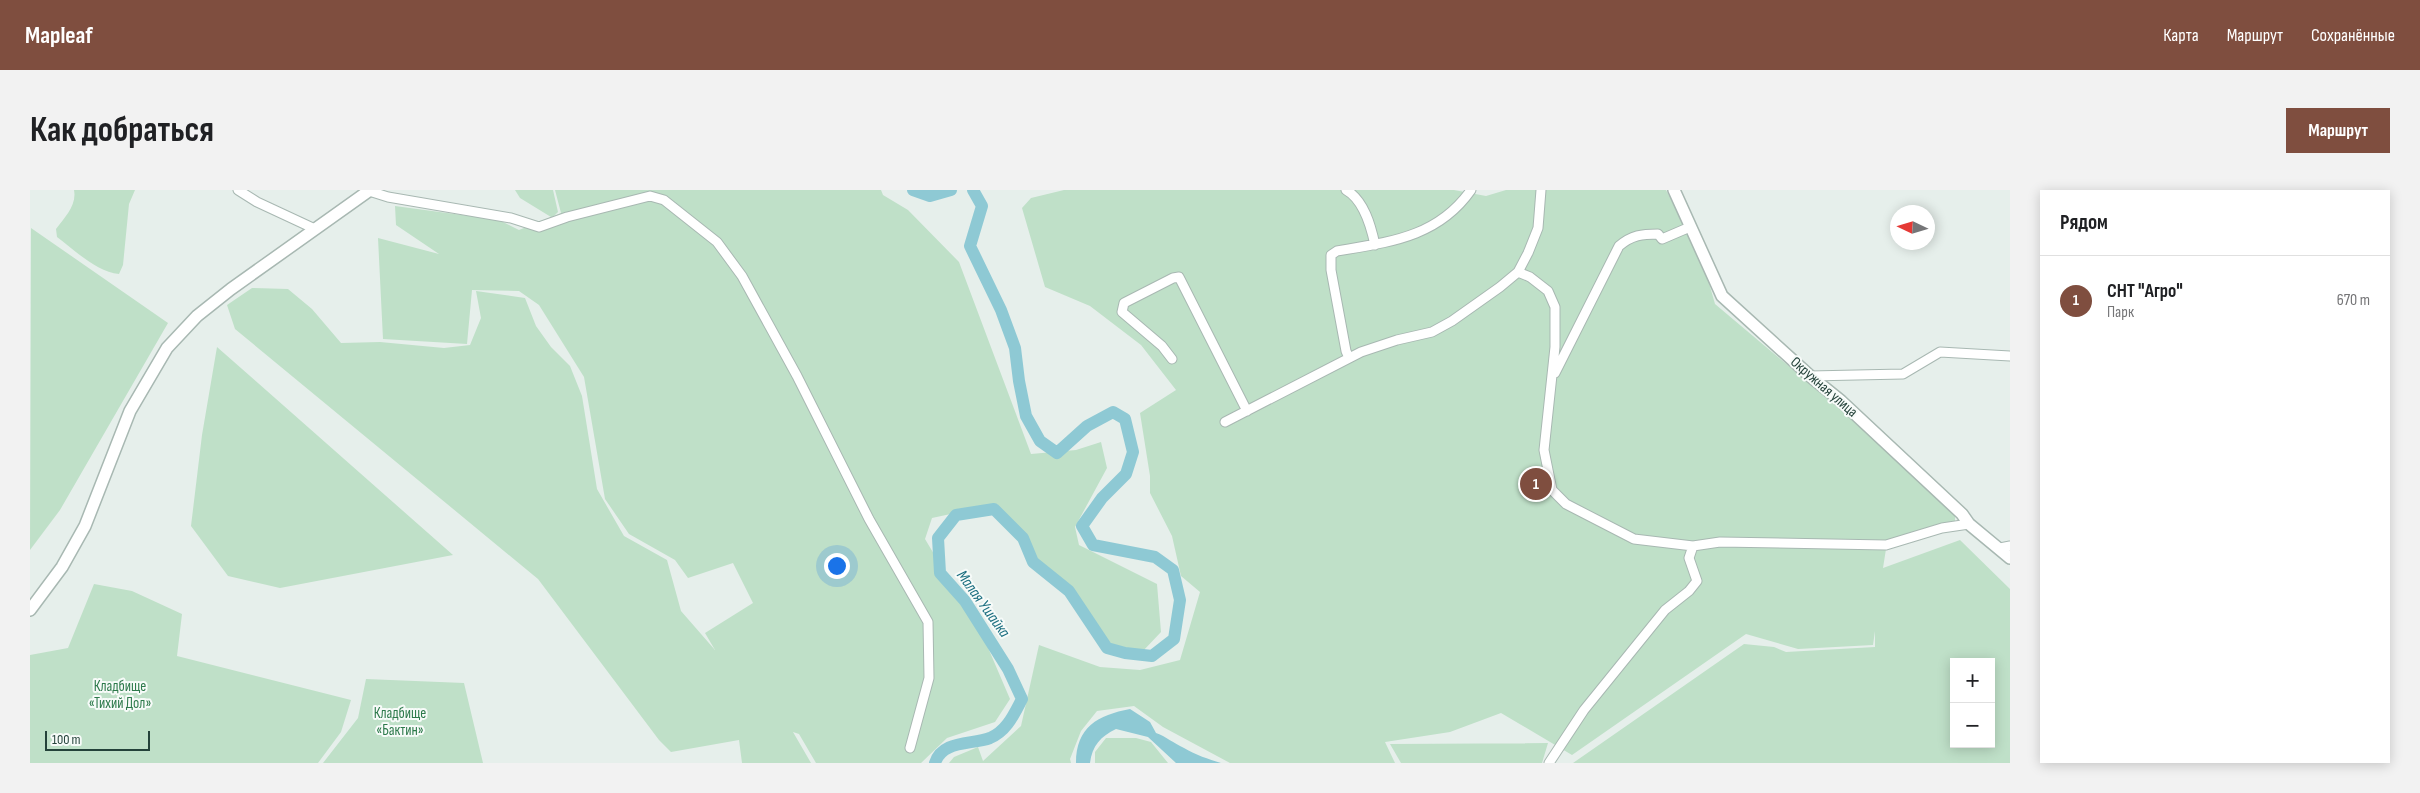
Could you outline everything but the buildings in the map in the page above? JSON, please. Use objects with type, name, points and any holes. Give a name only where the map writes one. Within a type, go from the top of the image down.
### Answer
[{"type":"street","points":[[238,190],[257,202],[315,229]]},
{"type":"street","points":[[30,610],[62,568],[85,526],[130,411],[167,348],[210,305],[369,190],[388,196],[511,218],[539,227],[567,217],[650,196],[664,200],[717,242],[746,282],[797,376],[869,519],[928,622],[929,678],[910,748]]},
{"type":"street","points":[[1346,190],[1352,194],[1362,207],[1375,245]]},
{"type":"street","points":[[1349,358],[1346,352],[1330,259],[1331,255],[1337,251],[1375,245],[1405,237],[1436,225],[1459,208],[1472,190]]},
{"type":"street","points":[[1225,422],[1349,358],[1380,345],[1432,332],[1460,316],[1518,272],[1538,228],[1541,190]]},
{"type":"street","name":"Окружная улица","points":[[1674,190],[1722,296],[1810,376],[1841,401],[1962,514],[1969,524],[2005,547],[2010,558]]},
{"type":"street","points":[[1551,382],[1619,246],[1629,238],[1643,234],[1658,234],[1662,239],[1690,227]]},
{"type":"street","points":[[1518,272],[1530,277],[1548,291],[1555,306],[1555,347],[1544,450],[1552,490],[1559,499],[1617,532],[1634,539],[1693,546],[1720,542],[1886,546],[1942,528],[1969,524]]},
{"type":"street","points":[[1172,359],[1162,346],[1122,312],[1122,307],[1124,303],[1173,278],[1179,277],[1247,411]]},
{"type":"street","points":[[1810,376],[1903,374],[1940,352],[2010,356]]},
{"type":"street","points":[[1550,763],[1584,710],[1665,610],[1689,591],[1697,581],[1689,558],[1693,546]]},
{"type":"green space","points":[[74,190],[135,190],[129,204],[123,265],[119,274],[94,265],[57,237],[56,229],[74,201]]},
{"type":"green space","points":[[515,190],[553,190],[558,212],[554,216],[561,213],[555,190],[881,190],[883,195],[908,210],[959,262],[1031,454],[1076,450],[1101,442],[1107,468],[1075,527],[1079,545],[1157,584],[1161,632],[1143,651],[1111,646],[1087,614],[1038,564],[997,504],[932,518],[925,539],[983,636],[1010,699],[995,722],[947,738],[921,763],[816,763],[799,734],[793,732],[811,763],[742,763],[739,740],[671,752],[659,740],[538,579],[235,329],[227,305],[252,288],[288,289],[312,309],[341,343],[380,342],[444,348],[470,345],[481,318],[476,291],[525,298],[536,326],[551,347],[570,366],[582,396],[597,489],[624,536],[667,560],[681,611],[715,650],[705,633],[753,603],[733,563],[688,578],[675,560],[629,534],[605,499],[584,377],[539,305],[519,291],[472,290],[467,344],[383,339],[378,238],[439,254],[396,225],[395,206],[499,220],[519,230],[551,217],[520,198]]},
{"type":"green space","points":[[1064,190],[1454,190],[1486,196],[1506,190],[1666,190],[1703,262],[1715,304],[1797,373],[1808,378],[1955,515],[1955,521],[1890,540],[1886,549],[1883,568],[1960,540],[2010,589],[2010,763],[1573,763],[1744,644],[1774,647],[1786,652],[1875,647],[1875,631],[1873,645],[1798,649],[1746,634],[1572,755],[1501,713],[1450,732],[1385,742],[1395,763],[1230,763],[1163,727],[1134,706],[1097,711],[1081,731],[1070,759],[1071,763],[949,763],[954,757],[978,747],[983,761],[1021,726],[1039,645],[1100,667],[1140,670],[1180,660],[1200,592],[1181,576],[1172,536],[1150,493],[1150,476],[1140,413],[1176,390],[1141,345],[1090,306],[1045,287],[1022,208],[1031,198]]},
{"type":"green space","points":[[31,228],[168,323],[60,510],[30,550]]},
{"type":"green space","points":[[217,347],[453,555],[280,588],[228,576],[191,526],[202,435]]},
{"type":"green space","name":"Кладбище «Тихий Дол»","points":[[94,584],[132,591],[182,614],[177,656],[351,700],[341,732],[318,763],[30,763],[30,655],[68,648]]},
{"type":"green space","name":"Кладбище «Бактин»","points":[[366,679],[464,683],[483,763],[323,763],[358,718]]},
{"type":"green space","points":[[1106,738],[1136,738],[1151,742],[1168,763],[1095,763],[1095,752]]},
{"type":"green space","points":[[1548,743],[1542,763],[1401,763],[1390,744]]},
{"type":"water","points":[[1130,709],[1150,722],[1156,733],[1193,753],[1221,763],[1176,763],[1148,737],[1116,729],[1098,742],[1090,763],[1076,763],[1080,740],[1091,725],[1108,715]]},
{"type":"waterway","name":"Малая Ушайка","points":[[913,190],[930,196],[951,190]]},
{"type":"waterway","name":"Малая Ушайка","points":[[935,763],[944,750],[950,747],[996,735],[1009,722],[1022,699],[1008,669],[965,601],[940,573],[938,538],[956,515],[994,509],[1023,538],[1033,562],[1069,591],[1107,648],[1125,653],[1152,656],[1174,639],[1180,600],[1173,570],[1155,557],[1093,545],[1082,526],[1102,498],[1126,474],[1133,452],[1125,419],[1113,412],[1087,426],[1057,453],[1040,441],[1026,416],[1015,348],[1001,310],[970,246],[982,206],[973,190]]},
{"type":"place","name":"СНТ \"Агро\"","points":[[1536,484]]}]
